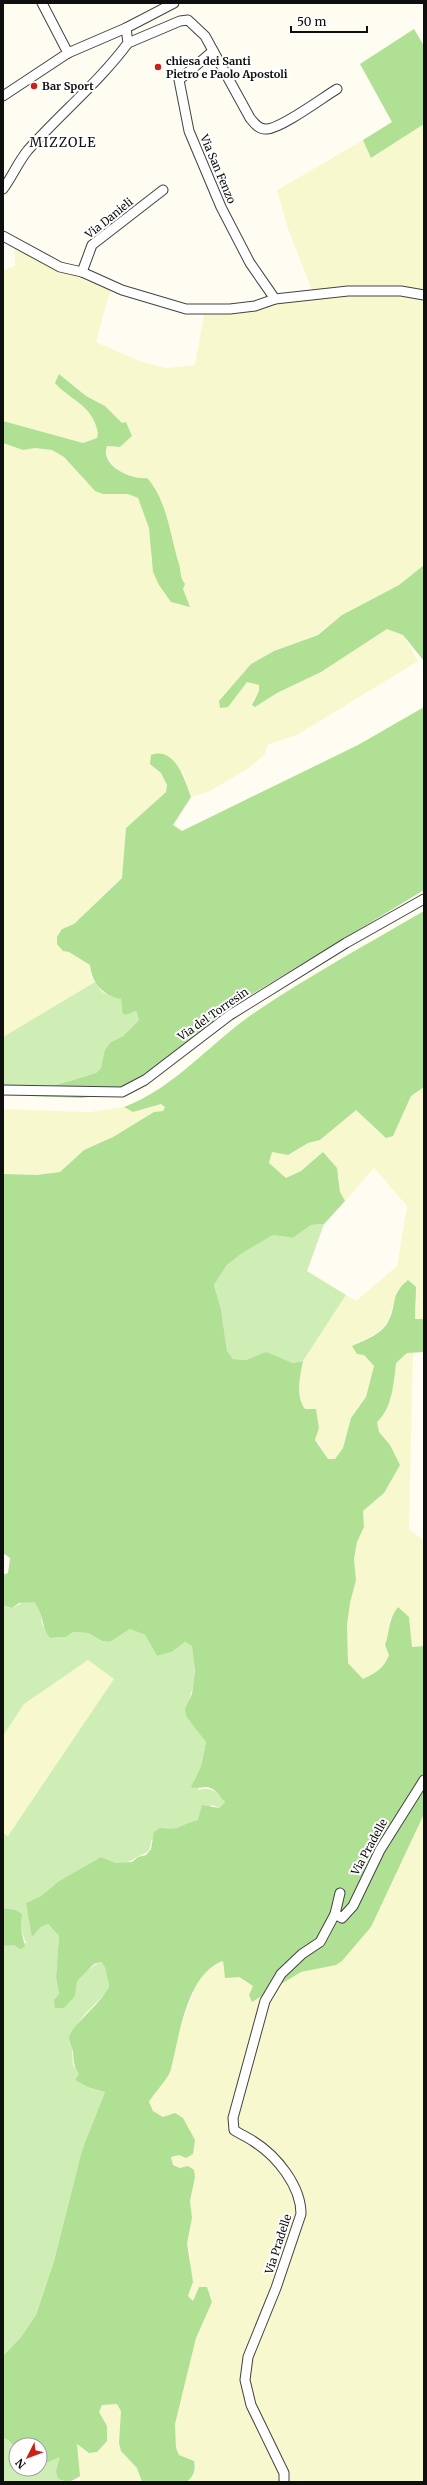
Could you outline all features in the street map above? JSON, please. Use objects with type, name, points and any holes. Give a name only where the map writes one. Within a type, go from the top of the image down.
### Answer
[{"type":"street","points":[[42,3],[68,53]]},
{"type":"street","points":[[3,96],[68,53],[126,28],[174,3]]},
{"type":"street","points":[[3,189],[26,152],[69,106],[114,62],[128,43],[180,20],[188,20],[205,36],[250,118],[257,127],[266,130],[284,122],[337,89]]},
{"type":"street","points":[[126,28],[128,43]]},
{"type":"street","name":"Via San Fenzo","points":[[213,51],[179,80],[189,130],[234,236],[262,282],[275,299]]},
{"type":"street","name":"Via Danieli","points":[[82,272],[92,245],[162,190]]},
{"type":"street","points":[[3,236],[60,267],[82,272],[122,290],[186,309],[230,309],[255,306],[275,299],[348,291],[401,291],[424,295]]},
{"type":"street","name":"Via del Torresin","points":[[3,1090],[122,1092],[145,1080],[230,1015],[346,943],[424,899]]},
{"type":"street","name":"Via Pradelle","points":[[335,1914],[342,1918],[353,1906],[380,1850],[424,1780]]},
{"type":"street","name":"Via Pradelle","points":[[284,2482],[284,2473],[251,2405],[245,2380],[248,2357],[276,2288],[301,2214],[301,2203],[295,2186],[275,2160],[254,2142],[234,2130],[233,2118],[265,2001],[281,1974],[302,1954],[320,1942],[335,1914],[340,1893]]},
{"type":"green space","points":[[414,29],[424,46],[424,124],[371,158],[363,140],[392,122],[360,64]]},
{"type":"green space","points":[[424,124],[424,565],[399,585],[342,615],[318,634],[274,651],[251,664],[239,678],[236,695],[247,682],[259,685],[260,691],[252,701],[261,704],[277,693],[321,672],[387,629],[403,635],[418,661],[297,735],[269,744],[266,748],[265,754],[249,768],[210,791],[191,797],[184,773],[150,764],[161,773],[167,785],[166,792],[126,828],[122,877],[74,924],[62,929],[63,951],[69,952],[90,965],[91,976],[95,982],[3,1037],[3,443],[23,450],[35,448],[52,450],[64,457],[85,481],[103,494],[128,494],[138,498],[149,528],[152,542],[151,560],[185,596],[162,501],[154,486],[141,479],[120,473],[110,461],[106,450],[107,446],[120,447],[132,436],[126,423],[122,423],[105,406],[86,396],[59,374],[64,393],[74,396],[94,418],[99,433],[97,438],[83,443],[3,421],[3,270],[15,266],[14,243],[111,287],[96,342],[142,362],[167,368],[195,365],[204,314],[247,309],[313,293],[287,226],[277,190],[363,140],[372,158]]},
{"type":"green space","points":[[59,374],[86,396],[105,406],[122,423],[126,422],[132,436],[120,447],[107,446],[106,453],[108,460],[118,470],[125,474],[133,477],[147,478],[154,487],[164,507],[181,577],[185,584],[183,589],[190,607],[171,602],[159,585],[153,572],[149,528],[138,498],[128,494],[103,494],[95,491],[64,457],[52,450],[35,448],[23,450],[3,443],[3,421],[83,443],[97,438],[98,433],[91,416],[81,404],[55,383]]},
{"type":"green space","points":[[424,565],[424,661],[403,635],[387,629],[321,672],[277,693],[255,707],[252,705],[259,691],[259,685],[247,682],[228,707],[220,708],[219,701],[251,664],[274,651],[318,635],[342,615],[399,585]]},
{"type":"green space","points":[[424,707],[424,890],[239,1002],[193,1037],[149,1075],[114,1093],[82,1098],[29,1096],[39,1090],[96,1073],[101,1068],[105,1050],[111,1042],[123,1036],[139,1020],[136,1011],[125,1015],[122,1012],[121,999],[109,995],[100,988],[93,978],[90,965],[69,952],[63,951],[57,944],[57,937],[62,929],[74,924],[122,878],[126,828],[166,792],[167,785],[161,773],[150,764],[151,755],[167,755],[178,766],[186,782],[191,797],[173,825],[182,831],[358,745]]},
{"type":"green space","points":[[424,911],[424,1087],[411,1096],[393,1136],[386,1138],[356,1110],[320,1140],[308,1143],[288,1155],[272,1152],[269,1163],[286,1178],[301,1171],[323,1152],[337,1168],[340,1192],[345,1201],[324,1224],[311,1225],[293,1238],[273,1235],[241,1254],[227,1265],[214,1285],[221,1309],[227,1351],[233,1359],[246,1360],[266,1352],[293,1363],[303,1361],[299,1386],[300,1398],[305,1409],[316,1409],[319,1428],[315,1440],[328,1459],[335,1459],[343,1448],[351,1418],[366,1397],[374,1366],[364,1355],[357,1354],[352,1346],[372,1337],[385,1326],[391,1315],[398,1291],[408,1280],[416,1287],[415,1319],[424,1319],[424,1352],[407,1353],[396,1363],[389,1403],[382,1417],[377,1422],[379,1432],[390,1445],[400,1465],[384,1493],[363,1511],[364,1527],[357,1542],[354,1559],[356,1580],[350,1603],[347,1625],[348,1663],[363,1679],[379,1670],[387,1660],[389,1655],[385,1645],[392,1617],[398,1607],[409,1617],[412,1647],[424,1646],[424,1814],[371,1927],[342,1961],[336,1965],[301,1972],[252,2002],[249,1995],[253,1986],[239,1977],[225,1978],[223,1961],[211,1968],[201,1978],[193,1992],[181,2024],[170,2073],[149,2102],[153,2111],[163,2117],[175,2113],[183,2118],[195,2140],[193,2154],[186,2158],[179,2155],[171,2157],[173,2165],[180,2168],[188,2166],[194,2170],[195,2177],[190,2201],[192,2218],[187,2243],[193,2282],[188,2296],[193,2301],[199,2287],[207,2287],[212,2302],[196,2338],[175,2424],[176,2448],[179,2455],[194,2461],[194,2473],[187,2482],[142,2482],[137,2468],[121,2451],[119,2443],[121,2411],[117,2404],[102,2405],[99,2412],[107,2426],[107,2441],[97,2452],[89,2453],[77,2444],[80,2476],[72,2481],[64,2481],[58,2479],[56,2471],[60,2457],[48,2463],[48,2437],[8,2437],[8,2440],[3,2438],[3,2353],[4,2355],[21,2337],[36,2315],[54,2261],[82,2150],[105,2092],[90,2088],[75,2080],[79,2074],[75,2066],[69,2039],[70,2034],[104,1995],[109,1985],[104,1966],[101,1962],[94,1964],[77,1981],[75,1996],[64,2008],[55,2008],[54,2000],[59,1994],[56,1977],[59,1936],[48,1924],[41,1927],[32,1937],[26,1903],[41,1896],[59,1881],[101,1857],[116,1863],[132,1862],[138,1857],[146,1855],[151,1849],[154,1832],[160,1828],[178,1828],[198,1820],[202,1805],[219,1808],[225,1802],[215,1791],[210,1788],[191,1787],[201,1766],[206,1742],[186,1716],[185,1708],[192,1694],[195,1670],[192,1646],[185,1642],[172,1652],[157,1656],[145,1635],[130,1629],[110,1642],[102,1641],[88,1633],[73,1632],[66,1637],[50,1638],[39,1610],[34,1602],[19,1603],[12,1608],[3,1605],[3,1575],[8,1573],[10,1558],[3,1553],[3,1174],[37,1175],[60,1172],[84,1150],[113,1137],[154,1112],[163,1111],[165,1107],[161,1104],[133,1112],[124,1107],[160,1089],[254,1013],[338,960]]},
{"type":"green space","points":[[95,982],[102,992],[121,999],[122,1012],[136,1011],[139,1020],[123,1036],[111,1042],[101,1068],[96,1073],[39,1090],[29,1096],[3,1095],[3,1037]]},
{"type":"green space","points":[[424,1087],[424,1319],[415,1319],[417,1301],[398,1289],[387,1324],[375,1334],[352,1346],[364,1355],[374,1366],[366,1397],[351,1418],[343,1448],[335,1459],[328,1459],[320,1445],[315,1440],[319,1428],[299,1401],[299,1383],[303,1361],[346,1295],[356,1301],[397,1266],[407,1206],[374,1168],[345,1201],[340,1192],[339,1177],[323,1152],[301,1171],[286,1179],[269,1163],[272,1152],[288,1155],[308,1143],[320,1140],[356,1109],[371,1125],[406,1106],[411,1096]]},
{"type":"green space","points":[[161,1104],[166,1107],[163,1111],[154,1112],[113,1137],[84,1150],[60,1172],[37,1175],[3,1174],[3,1109],[90,1112],[124,1107],[134,1112]]},
{"type":"green space","points":[[324,1224],[307,1271],[346,1295],[303,1361],[293,1363],[266,1353],[246,1360],[233,1359],[227,1351],[221,1309],[214,1285],[227,1265],[241,1254],[273,1235],[293,1238],[311,1225]]},
{"type":"green space","points":[[407,1353],[413,1353],[409,1530],[424,1540],[424,1646],[412,1647],[409,1617],[389,1619],[390,1632],[385,1645],[389,1655],[386,1664],[375,1674],[363,1679],[348,1663],[347,1625],[350,1603],[356,1580],[354,1559],[357,1542],[364,1527],[363,1511],[384,1493],[390,1445],[379,1432],[377,1422],[394,1385],[396,1363]]},
{"type":"green space","points":[[26,1601],[34,1602],[40,1608],[42,1624],[51,1638],[66,1637],[73,1632],[88,1633],[102,1641],[110,1642],[130,1629],[145,1635],[157,1656],[172,1652],[185,1642],[192,1646],[195,1669],[194,1678],[191,1694],[185,1708],[206,1742],[201,1766],[194,1780],[199,1790],[207,1789],[214,1791],[225,1802],[219,1808],[212,1805],[198,1820],[190,1822],[184,1827],[151,1840],[148,1852],[123,1863],[115,1863],[101,1857],[59,1881],[41,1896],[26,1903],[36,1933],[41,1927],[48,1924],[59,1936],[56,1977],[59,1994],[54,2000],[97,1964],[101,1962],[107,1969],[109,1985],[107,1992],[85,2014],[70,2034],[69,2042],[72,2049],[73,2065],[89,2088],[105,2092],[82,2150],[54,2261],[36,2315],[21,2337],[3,2356],[3,1946],[26,1943],[21,1930],[22,1914],[16,1910],[3,1908],[3,1833],[8,1836],[114,1679],[88,1660],[24,1704],[3,1736],[3,1605],[12,1608]]},
{"type":"green space","points":[[88,1660],[115,1679],[8,1836],[3,1833],[3,1736],[24,1704]]},
{"type":"green space","points":[[424,1814],[424,2482],[187,2482],[193,2476],[196,2468],[194,2461],[179,2455],[176,2448],[175,2424],[196,2338],[212,2302],[211,2294],[193,2302],[187,2296],[192,2289],[190,2251],[187,2243],[192,2218],[190,2201],[195,2177],[173,2164],[171,2157],[179,2155],[175,2113],[163,2117],[153,2111],[149,2102],[156,2089],[171,2070],[177,2037],[194,1991],[201,1977],[213,1964],[223,1961],[223,1970],[253,1986],[279,1986],[301,1972],[336,1965],[342,1961],[371,1927]]},
{"type":"green space","points":[[3,1908],[16,1910],[22,1914],[21,1930],[25,1947],[20,1949],[14,1945],[3,1946]]},
{"type":"green space","points":[[109,2403],[117,2404],[121,2411],[119,2443],[121,2451],[137,2468],[142,2482],[80,2482],[77,2444],[82,2449],[107,2426],[99,2412],[102,2405]]},
{"type":"green space","points":[[3,2438],[8,2440],[8,2477],[48,2477],[48,2462],[61,2456],[58,2479],[65,2482],[3,2482]]},
{"type":"place","name":"chiesa dei Santi Pietro e Paolo Apostoli","points":[[158,67]]},
{"type":"place","name":"Bar Sport","points":[[34,86]]},
{"type":"district","name":"MIZZOLE","points":[[63,142]]}]
